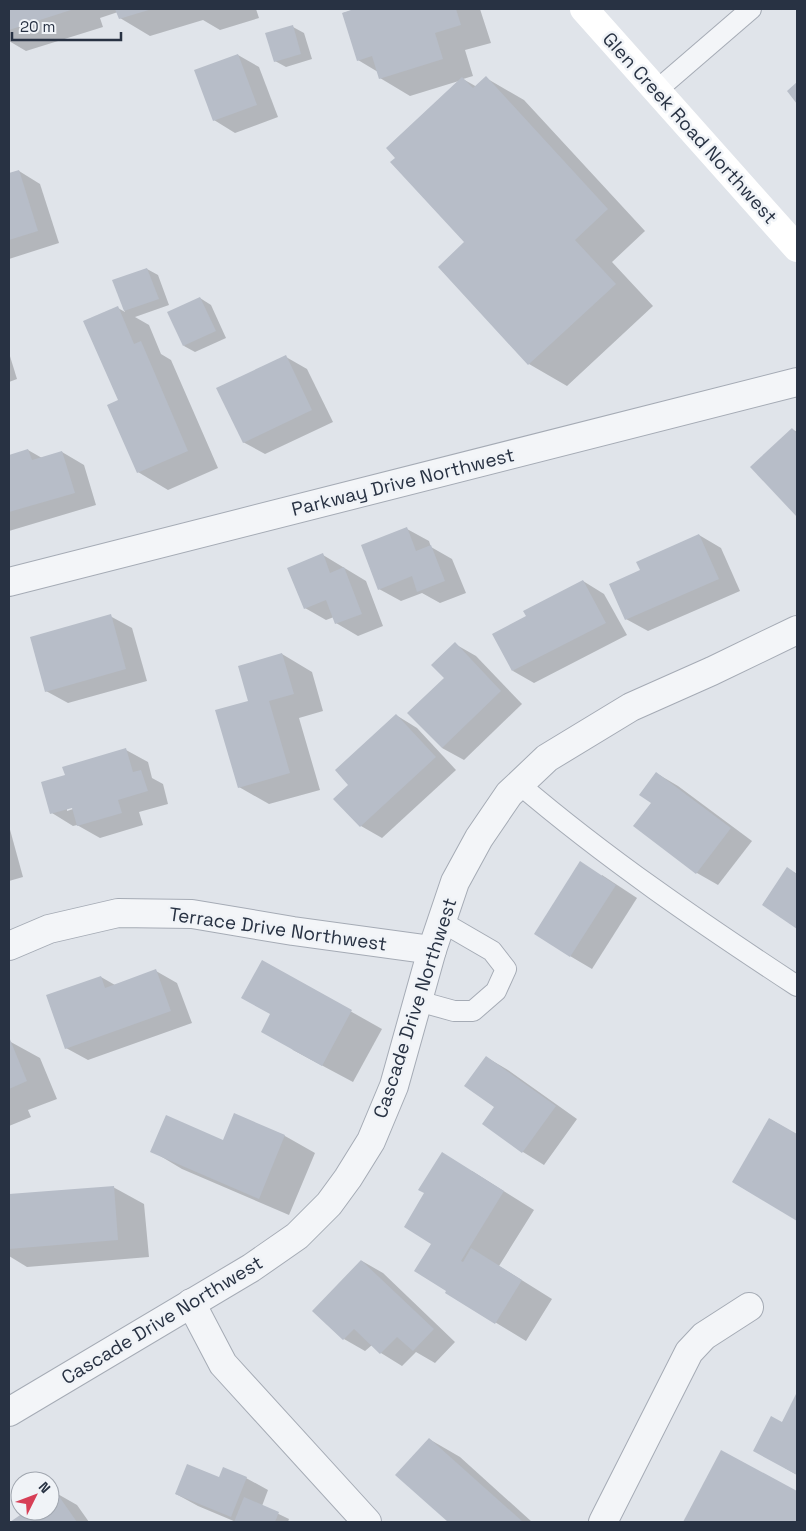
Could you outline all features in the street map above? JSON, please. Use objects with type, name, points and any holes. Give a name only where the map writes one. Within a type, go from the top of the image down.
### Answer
[{"type":"main road","name":"Glen Creek Road Northwest","points":[[584,9],[797,248]]},
{"type":"street","name":"Parkway Drive Northwest","points":[[9,582],[797,382]]},
{"type":"street","name":"Cascade Drive Northwest","points":[[9,1412],[251,1268],[297,1236],[329,1204],[371,1141],[394,1086],[432,950],[455,882],[479,838],[509,794],[519,784],[547,758],[631,707],[712,672],[797,630]]},
{"type":"street","name":"Terrace Drive Northwest","points":[[9,946],[49,929],[118,913],[146,913],[192,914],[293,931],[432,950]]},
{"type":"street","points":[[191,1303],[223,1364],[367,1522]]},
{"type":"street","points":[[603,1522],[689,1352],[704,1336],[749,1307]]},
{"type":"lane","points":[[657,90],[751,9]]},
{"type":"lane","points":[[519,784],[565,823],[691,917],[797,986]]},
{"type":"lane","points":[[418,1000],[454,1011],[473,1011],[496,992],[506,968],[492,951],[442,922]]},
{"type":"building","points":[[9,9],[74,9],[9,30]]},
{"type":"building","points":[[115,9],[152,9],[119,19]]},
{"type":"building","points":[[354,9],[456,9],[461,25],[435,33],[443,59],[379,79],[372,56],[357,61],[342,13]]},
{"type":"building","points":[[293,25],[301,54],[274,62],[265,33]]},
{"type":"building","points":[[238,54],[257,105],[213,121],[194,70]]},
{"type":"building","points":[[486,76],[608,209],[575,240],[616,284],[528,365],[438,267],[464,242],[390,162],[395,158],[386,148],[462,77],[473,88]]},
{"type":"building","points":[[797,82],[797,104],[787,91]]},
{"type":"building","points":[[19,170],[38,231],[9,240],[9,173]]},
{"type":"building","points":[[147,268],[159,299],[124,311],[112,280]]},
{"type":"building","points":[[200,297],[216,331],[183,346],[167,312]]},
{"type":"building","points":[[118,306],[134,344],[141,341],[188,451],[137,473],[107,405],[118,400],[83,321]]},
{"type":"building","points":[[286,355],[312,410],[243,443],[216,388]]},
{"type":"building","points":[[792,428],[797,434],[797,517],[750,467]]},
{"type":"building","points":[[28,449],[32,460],[62,451],[75,493],[9,512],[9,455]]},
{"type":"building","points":[[407,527],[416,551],[431,545],[445,581],[417,592],[412,576],[378,590],[361,545]]},
{"type":"building","points":[[699,534],[719,579],[625,620],[609,584],[640,570],[636,562]]},
{"type":"building","points":[[323,553],[330,573],[344,567],[362,614],[335,624],[326,600],[304,609],[287,568]]},
{"type":"building","points":[[583,580],[606,623],[512,671],[492,634],[526,616],[523,611]]},
{"type":"building","points":[[111,614],[126,669],[45,692],[30,637]]},
{"type":"building","points":[[455,642],[501,691],[442,748],[407,713],[444,678],[431,665]]},
{"type":"building","points":[[282,653],[294,694],[269,701],[290,773],[238,788],[215,710],[248,701],[238,666]]},
{"type":"building","points":[[396,714],[436,757],[360,827],[333,799],[348,785],[335,770]]},
{"type":"building","points":[[126,748],[133,772],[141,770],[148,791],[118,800],[122,813],[77,826],[72,808],[50,814],[41,782],[65,775],[62,767]]},
{"type":"building","points":[[656,772],[731,828],[696,874],[633,826],[651,803],[639,795]]},
{"type":"building","points":[[580,861],[616,885],[570,957],[534,934]]},
{"type":"building","points":[[787,867],[797,874],[797,929],[762,905]]},
{"type":"building","points":[[262,960],[352,1010],[322,1066],[261,1032],[270,1014],[241,998]]},
{"type":"building","points":[[156,969],[171,1011],[65,1049],[46,995],[101,976],[105,988]]},
{"type":"building","points":[[9,1037],[27,1081],[9,1089]]},
{"type":"building","points":[[486,1056],[556,1106],[522,1153],[482,1124],[494,1107],[464,1086]]},
{"type":"building","points":[[234,1113],[285,1135],[259,1199],[150,1152],[166,1115],[223,1140]]},
{"type":"building","points":[[769,1118],[797,1134],[797,1221],[732,1182]]},
{"type":"building","points":[[442,1152],[504,1191],[461,1261],[463,1262],[471,1248],[522,1280],[495,1324],[414,1271],[431,1244],[404,1227],[424,1193],[418,1190]]},
{"type":"building","points":[[114,1186],[118,1240],[9,1249],[9,1194]]},
{"type":"building","points":[[361,1260],[434,1329],[413,1351],[397,1337],[380,1354],[354,1329],[343,1340],[312,1311]]},
{"type":"building","points":[[797,1392],[797,1475],[753,1451],[771,1416],[782,1422]]},
{"type":"building","points":[[429,1438],[523,1522],[448,1522],[395,1475]]},
{"type":"building","points":[[721,1450],[797,1491],[797,1522],[683,1522]]},
{"type":"building","points":[[187,1464],[219,1477],[223,1467],[247,1477],[231,1517],[175,1494]]},
{"type":"building","points":[[244,1497],[279,1512],[275,1522],[234,1522]]},
{"type":"building","points":[[60,1498],[77,1522],[10,1522],[60,1521]]}]
